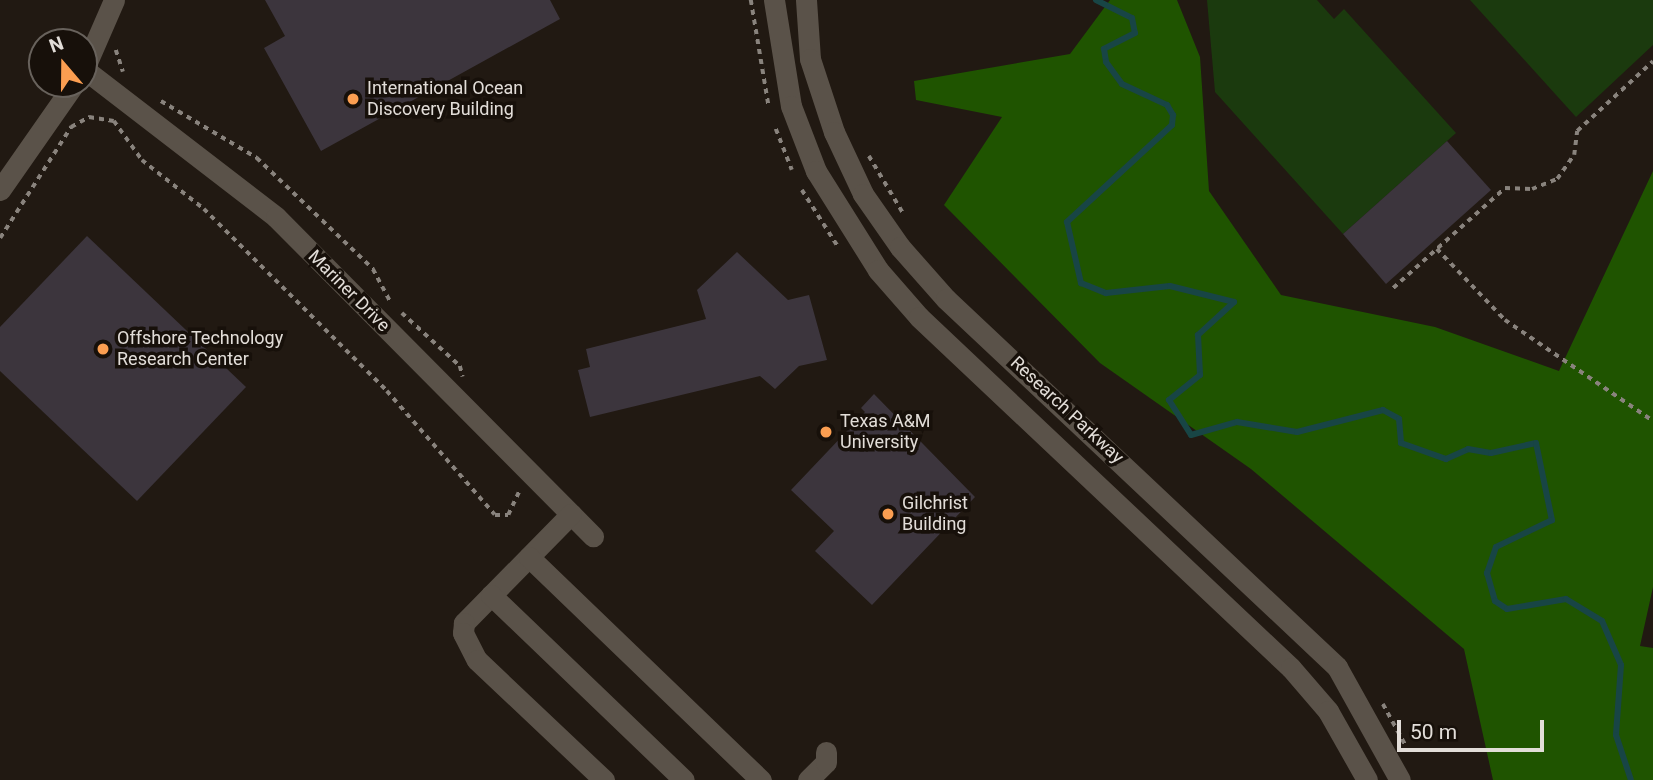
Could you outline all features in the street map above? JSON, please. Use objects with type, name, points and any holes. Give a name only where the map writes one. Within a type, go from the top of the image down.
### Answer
[{"type":"street","points":[[98,37],[114,0]]},
{"type":"street","name":"Research Parkway","points":[[774,0],[791,106],[837,208],[919,317],[1291,668],[1328,710],[1367,780]]},
{"type":"street","name":"Research Parkway","points":[[806,0],[810,59],[863,194],[946,299],[1084,425],[1337,667],[1400,780]]},
{"type":"street","name":"Mariner Drive","points":[[98,79],[276,217],[593,536]]},
{"type":"street","points":[[0,190],[64,98]]},
{"type":"street","points":[[837,208],[863,194]]},
{"type":"street","points":[[1059,447],[1084,425]]},
{"type":"street","points":[[571,514],[464,623],[466,644],[604,780]]},
{"type":"street","points":[[529,557],[761,780]]},
{"type":"street","points":[[491,595],[684,780]]},
{"type":"street","points":[[808,780],[826,762],[826,752]]},
{"type":"path","points":[[114,121],[136,85],[124,74],[118,43]]},
{"type":"path","points":[[1393,288],[1505,188],[1532,189],[1557,179],[1574,155],[1577,131],[1653,61]]},
{"type":"path","points":[[0,238],[71,127],[89,117],[114,121],[142,160],[204,209],[387,391],[495,515],[508,516],[534,477]]},
{"type":"path","points":[[865,148],[911,226]]},
{"type":"path","points":[[1437,248],[1505,320],[1653,421]]},
{"type":"path","points":[[1378,696],[1410,755]]},
{"type":"green space","points":[[1110,0],[1177,0],[1200,57],[1209,191],[1281,295],[1435,327],[1559,371],[1653,171],[1653,587],[1640,646],[1653,648],[1653,780],[1493,780],[1464,649],[1251,469],[1100,363],[944,205],[1002,117],[916,100],[914,81],[1070,54]]},
{"type":"green space","points":[[1207,0],[1317,0],[1334,19],[1344,9],[1456,133],[1343,234],[1215,92]]},
{"type":"green space","points":[[1470,0],[1653,0],[1653,45],[1576,117]]},
{"type":"building","name":"International Ocean Discovery Building","points":[[265,0],[550,0],[560,19],[321,151],[264,48],[285,36]]},
{"type":"building","points":[[1447,141],[1491,190],[1386,284],[1343,234]]},
{"type":"building","name":"Offshore Technology Research Center","points":[[87,236],[246,387],[137,501],[0,371],[0,327]]},
{"type":"building","points":[[737,252],[788,300],[809,295],[827,360],[799,366],[775,389],[760,376],[590,417],[578,370],[590,367],[586,349],[706,319],[697,290]]},
{"type":"building","name":"Gilchrist Building","points":[[874,394],[975,497],[872,605],[815,551],[834,531],[791,490],[865,412],[861,408]]},
{"type":"waterway","points":[[1096,0],[1132,18],[1135,33],[1104,49],[1106,62],[1122,84],[1167,105],[1173,115],[1172,125],[1067,222],[1081,283],[1106,293],[1170,286],[1234,302],[1198,335],[1200,375],[1169,400],[1191,435],[1237,422],[1297,432],[1383,410],[1399,419],[1401,443],[1446,459],[1468,449],[1491,453],[1536,443],[1552,520],[1496,547],[1487,573],[1495,601],[1507,609],[1566,599],[1602,621],[1621,665],[1616,735],[1631,780]]},
{"type":"place","name":"International Ocean Discovery Building","points":[[353,99]]},
{"type":"place","name":"Offshore Technology Research Center","points":[[103,349]]},
{"type":"place","name":"Texas A&M University","points":[[826,432]]},
{"type":"place","name":"Gilchrist Building","points":[[888,514]]}]
